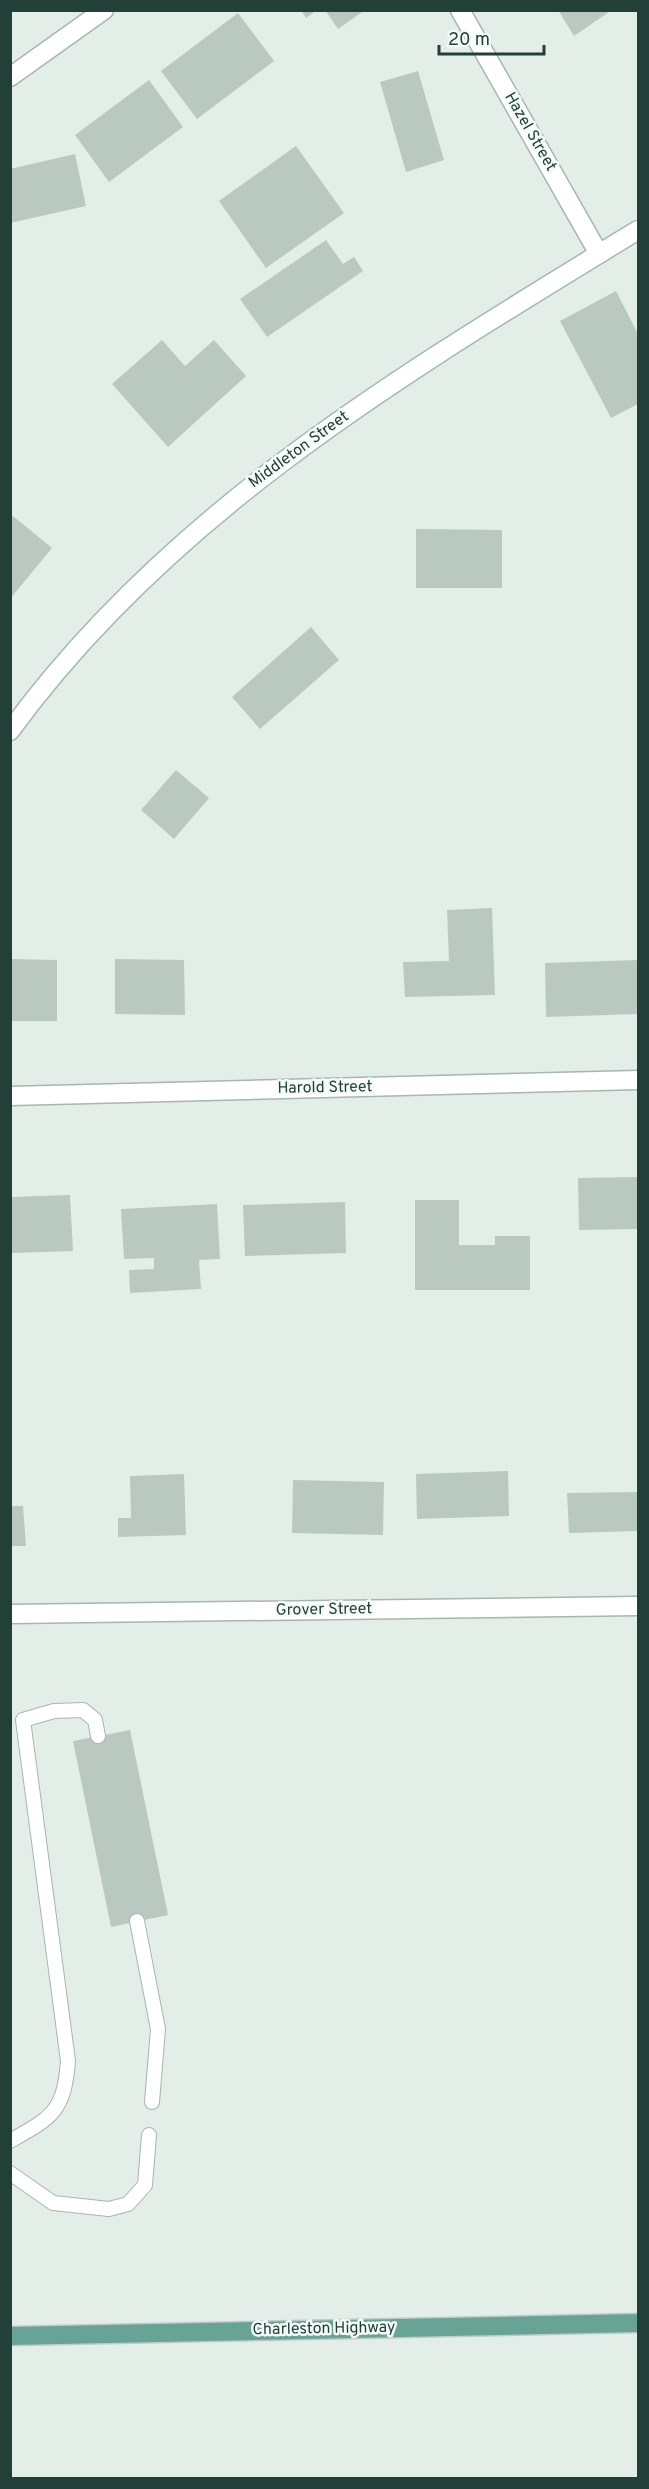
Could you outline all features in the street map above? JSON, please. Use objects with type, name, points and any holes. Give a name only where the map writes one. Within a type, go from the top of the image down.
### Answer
[{"type":"main road","name":"Charleston Highway","points":[[10,2336],[639,2323]]},
{"type":"street","points":[[10,77],[104,10]]},
{"type":"street","name":"Hazel Street","points":[[460,10],[600,254]]},
{"type":"street","name":"Middleton Street","points":[[10,731],[43,687],[93,629],[203,524],[262,475],[357,408],[639,230]]},
{"type":"street","name":"Harold Street","points":[[10,1096],[639,1080]]},
{"type":"street","name":"Grover Street","points":[[10,1614],[639,1606]]},
{"type":"lane","points":[[10,2141],[49,2118],[66,2091],[68,2061],[23,1720],[54,1711],[84,1710],[95,1720],[98,1736]]},
{"type":"lane","points":[[136,1921],[158,2029],[152,2102]]},
{"type":"lane","points":[[10,2173],[53,2203],[80,2208],[109,2209],[128,2204],[145,2185],[149,2135]]},
{"type":"building","points":[[301,10],[317,10],[306,18]]},
{"type":"building","points":[[325,10],[365,10],[338,29]]},
{"type":"building","points":[[558,10],[612,10],[574,36]]},
{"type":"building","points":[[238,13],[274,61],[197,119],[161,71]]},
{"type":"building","points":[[418,71],[444,160],[406,172],[380,82]]},
{"type":"building","points":[[149,80],[183,127],[109,182],[75,135]]},
{"type":"building","points":[[296,146],[344,213],[266,268],[219,201]]},
{"type":"building","points":[[75,154],[86,206],[10,223],[10,169]]},
{"type":"building","points":[[326,240],[343,264],[354,257],[363,271],[267,337],[240,299]]},
{"type":"building","points":[[616,291],[638,334],[638,404],[611,418],[560,321]]},
{"type":"building","points":[[162,340],[185,366],[214,340],[246,376],[168,447],[112,384]]},
{"type":"building","points":[[13,516],[52,548],[10,599],[10,519]]},
{"type":"building","points":[[416,529],[502,530],[502,588],[416,588]]},
{"type":"building","points":[[311,627],[339,660],[260,729],[232,697]]},
{"type":"building","points":[[176,770],[209,798],[174,839],[141,810]]},
{"type":"building","points":[[492,908],[495,995],[405,997],[403,962],[449,961],[447,910]]},
{"type":"building","points":[[10,959],[57,960],[57,1021],[10,1021]]},
{"type":"building","points":[[115,959],[184,960],[185,1015],[115,1014]]},
{"type":"building","points":[[638,960],[638,1014],[546,1017],[545,963]]},
{"type":"building","points":[[638,1177],[638,1229],[579,1230],[578,1178]]},
{"type":"building","points":[[70,1195],[73,1251],[10,1253],[10,1197]]},
{"type":"building","points":[[415,1200],[459,1200],[459,1245],[495,1245],[495,1236],[530,1236],[530,1290],[415,1290]]},
{"type":"building","points":[[345,1202],[346,1253],[245,1256],[243,1205]]},
{"type":"building","points":[[217,1204],[220,1259],[199,1260],[201,1289],[130,1293],[129,1270],[154,1269],[154,1258],[124,1259],[121,1209]]},
{"type":"building","points":[[508,1471],[509,1516],[417,1519],[416,1474]]},
{"type":"building","points":[[184,1474],[186,1535],[118,1537],[118,1518],[131,1518],[130,1476]]},
{"type":"building","points":[[293,1480],[384,1482],[383,1535],[292,1533]]},
{"type":"building","points":[[638,1492],[638,1531],[569,1533],[567,1493]]},
{"type":"building","points":[[10,1506],[23,1506],[26,1546],[10,1546]]},
{"type":"building","points":[[130,1730],[168,1915],[111,1927],[73,1741]]}]
